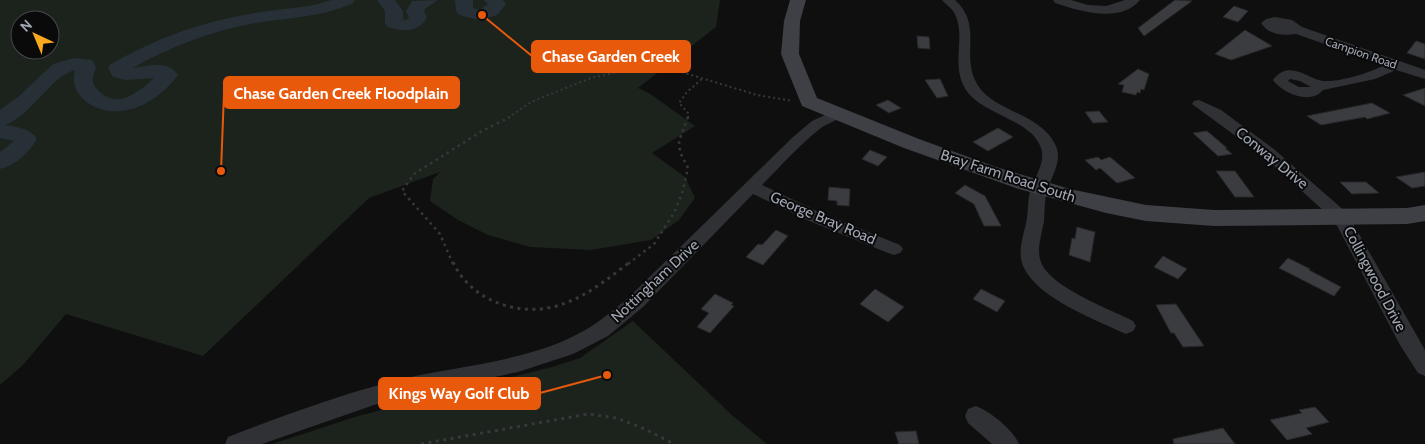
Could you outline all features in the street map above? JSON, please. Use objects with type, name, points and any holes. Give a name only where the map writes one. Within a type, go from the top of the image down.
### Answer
[{"type":"street","points":[[798,0],[792,21],[790,54],[809,102]]},
{"type":"street","points":[[948,0],[960,12],[964,31],[966,74],[972,88],[993,105],[1033,128],[1041,135],[1047,145],[1050,155],[1050,167],[1039,189],[1030,249],[1031,261],[1036,274],[1050,287],[1126,326]]},
{"type":"street","points":[[1059,0],[1098,11],[1116,9],[1134,0]]},
{"type":"street","name":"Campion Road","points":[[1297,30],[1425,75]]},
{"type":"street","points":[[1319,86],[1338,84],[1365,77],[1391,68],[1395,64]]},
{"type":"street","name":"Bray Farm Road South","points":[[809,102],[836,114],[1039,189],[1077,200],[1147,213],[1194,218],[1407,216],[1425,214]]},
{"type":"street","name":"Conway Drive","points":[[1199,104],[1216,113],[1269,153],[1341,216]]},
{"type":"street","name":"Nottingham Drive","points":[[236,444],[331,408],[394,390],[540,358],[589,338],[618,318],[636,302],[798,140],[817,124],[836,114]]},
{"type":"street","name":"George Bray Road","points":[[752,187],[813,216],[894,248]]},
{"type":"street","name":"Collingwood Drive","points":[[1341,216],[1425,367]]},
{"type":"street","points":[[976,416],[1008,444]]},
{"type":"path","points":[[702,79],[684,92],[679,103],[689,114],[678,143],[678,150],[688,168],[682,194],[674,213],[654,244],[600,285],[567,303],[533,310],[503,306],[476,293],[459,276],[440,234],[402,191],[414,174],[531,102],[591,78],[627,70],[655,68],[675,70],[757,95],[809,102]]},
{"type":"path","points":[[421,444],[588,414],[617,418],[645,428],[674,444]]},
{"type":"shaded area","points":[[0,0],[720,0],[716,27],[638,88],[649,93],[695,126],[652,153],[685,177],[695,198],[679,220],[651,240],[591,250],[530,247],[488,235],[458,220],[430,201],[433,179],[440,172],[369,198],[203,356],[66,314],[23,365],[0,385]]},
{"type":"shaded area","points":[[633,321],[733,416],[767,444],[272,444],[358,416],[552,367],[580,358]]},
{"type":"building","points":[[1175,0],[1192,1],[1144,36],[1138,28]]},
{"type":"building","points":[[1234,6],[1248,11],[1238,22],[1223,17]]},
{"type":"building","points":[[1245,30],[1272,46],[1231,60],[1215,54]]},
{"type":"building","points":[[917,36],[929,37],[930,49],[918,48]]},
{"type":"building","points":[[1416,41],[1425,44],[1425,59],[1407,53]]},
{"type":"building","points":[[1138,69],[1149,74],[1144,90],[1141,89],[1140,93],[1137,92],[1136,95],[1122,92],[1124,85],[1118,84]]},
{"type":"building","points":[[940,79],[948,96],[937,98],[925,80]]},
{"type":"building","points":[[1425,88],[1425,106],[1403,95]]},
{"type":"building","points":[[888,100],[901,108],[889,113],[876,105]]},
{"type":"building","points":[[1372,103],[1390,113],[1367,119],[1365,117],[1321,125],[1307,116]]},
{"type":"building","points":[[1099,111],[1108,122],[1093,123],[1085,112]]},
{"type":"building","points":[[998,128],[1013,137],[988,151],[973,142]]},
{"type":"building","points":[[1207,131],[1232,154],[1218,156],[1193,133]]},
{"type":"building","points":[[870,150],[887,157],[878,166],[862,159]]},
{"type":"building","points":[[1098,157],[1101,160],[1110,157],[1135,178],[1117,183],[1100,168],[1096,170],[1085,160]]},
{"type":"building","points":[[1216,171],[1235,171],[1254,197],[1235,197]]},
{"type":"building","points":[[1425,172],[1425,186],[1412,188],[1396,177]]},
{"type":"building","points":[[1340,182],[1366,182],[1379,193],[1352,194]]},
{"type":"building","points":[[965,185],[985,196],[1001,226],[984,226],[974,204],[955,193]]},
{"type":"building","points":[[829,187],[850,189],[849,206],[837,205],[837,201],[828,200]]},
{"type":"building","points":[[1077,227],[1095,232],[1090,262],[1069,255],[1072,238],[1075,239]]},
{"type":"building","points":[[776,230],[788,236],[763,265],[746,257],[758,244],[762,245]]},
{"type":"building","points":[[1163,256],[1187,269],[1178,279],[1154,267]]},
{"type":"building","points":[[1288,258],[1341,287],[1334,296],[1279,268]]},
{"type":"building","points":[[875,289],[904,307],[888,322],[860,304]]},
{"type":"building","points":[[981,289],[1005,301],[997,312],[973,299]]},
{"type":"building","points":[[715,294],[733,303],[731,305],[734,306],[710,333],[697,327],[709,313],[701,309]]},
{"type":"building","points":[[1176,304],[1204,346],[1183,347],[1174,333],[1171,333],[1156,305]]},
{"type":"building","points":[[1315,407],[1329,422],[1306,428],[1312,434],[1287,440],[1270,420],[1302,413],[1299,410]]},
{"type":"building","points":[[1223,428],[1235,444],[1174,444],[1173,439]]},
{"type":"building","points":[[916,431],[919,444],[899,444],[895,432]]},
{"type":"waterway","points":[[0,120],[25,101],[60,68],[74,64],[85,64],[83,82],[89,94],[108,104],[127,104],[149,92],[168,75],[165,71],[120,73],[118,68],[151,50],[201,30],[237,21],[312,11],[346,0]]},
{"type":"waterway","points":[[386,0],[394,11],[394,23],[401,25],[411,25],[416,21],[418,18],[415,11],[418,5],[428,0]]},
{"type":"waterway","points":[[464,0],[465,11],[474,15],[483,15],[491,11],[497,4],[493,0]]},
{"type":"waterway","points":[[0,131],[17,134],[26,139],[20,148],[0,162]]},
{"type":"place","name":"Chase Garden Creek","points":[[482,15]]},
{"type":"place","name":"Chase Garden Creek Floodplain","points":[[221,171]]},
{"type":"place","name":"Kings Way Golf Club","points":[[607,375]]}]
